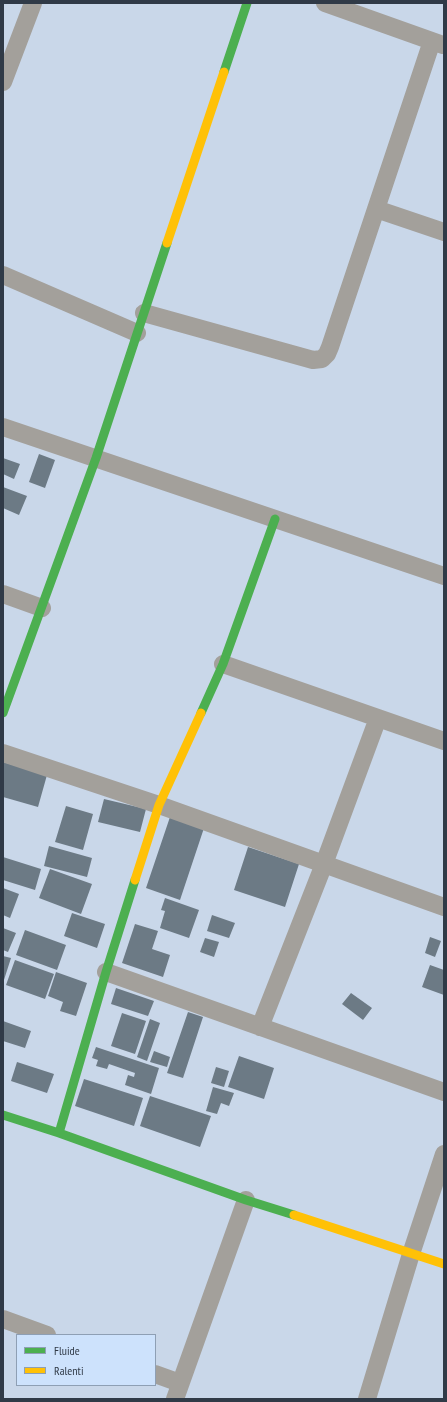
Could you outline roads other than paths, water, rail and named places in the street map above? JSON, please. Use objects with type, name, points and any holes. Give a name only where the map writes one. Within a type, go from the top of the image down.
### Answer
[{"type":"street","points":[[3,82],[33,3]]},
{"type":"street","points":[[3,713],[96,458],[248,3]]},
{"type":"street","points":[[144,313],[313,360],[322,359],[327,354],[376,209],[438,43],[325,3]]},
{"type":"street","points":[[376,209],[444,232]]},
{"type":"street","points":[[3,275],[137,333]]},
{"type":"street","points":[[3,427],[444,576]]},
{"type":"street","points":[[59,1133],[106,972],[159,805],[223,664],[275,519]]},
{"type":"street","points":[[3,594],[42,608]]},
{"type":"street","points":[[223,664],[444,741]]},
{"type":"street","points":[[260,1027],[324,864],[378,718]]},
{"type":"street","points":[[3,753],[159,805],[444,907]]},
{"type":"street","points":[[106,972],[444,1092]]},
{"type":"street","points":[[3,1115],[59,1133],[246,1200],[444,1264]]},
{"type":"street","points":[[367,1399],[411,1254],[444,1154]]},
{"type":"street","points":[[156,1375],[178,1391],[246,1200]]},
{"type":"street","points":[[3,1319],[44,1334]]}]
